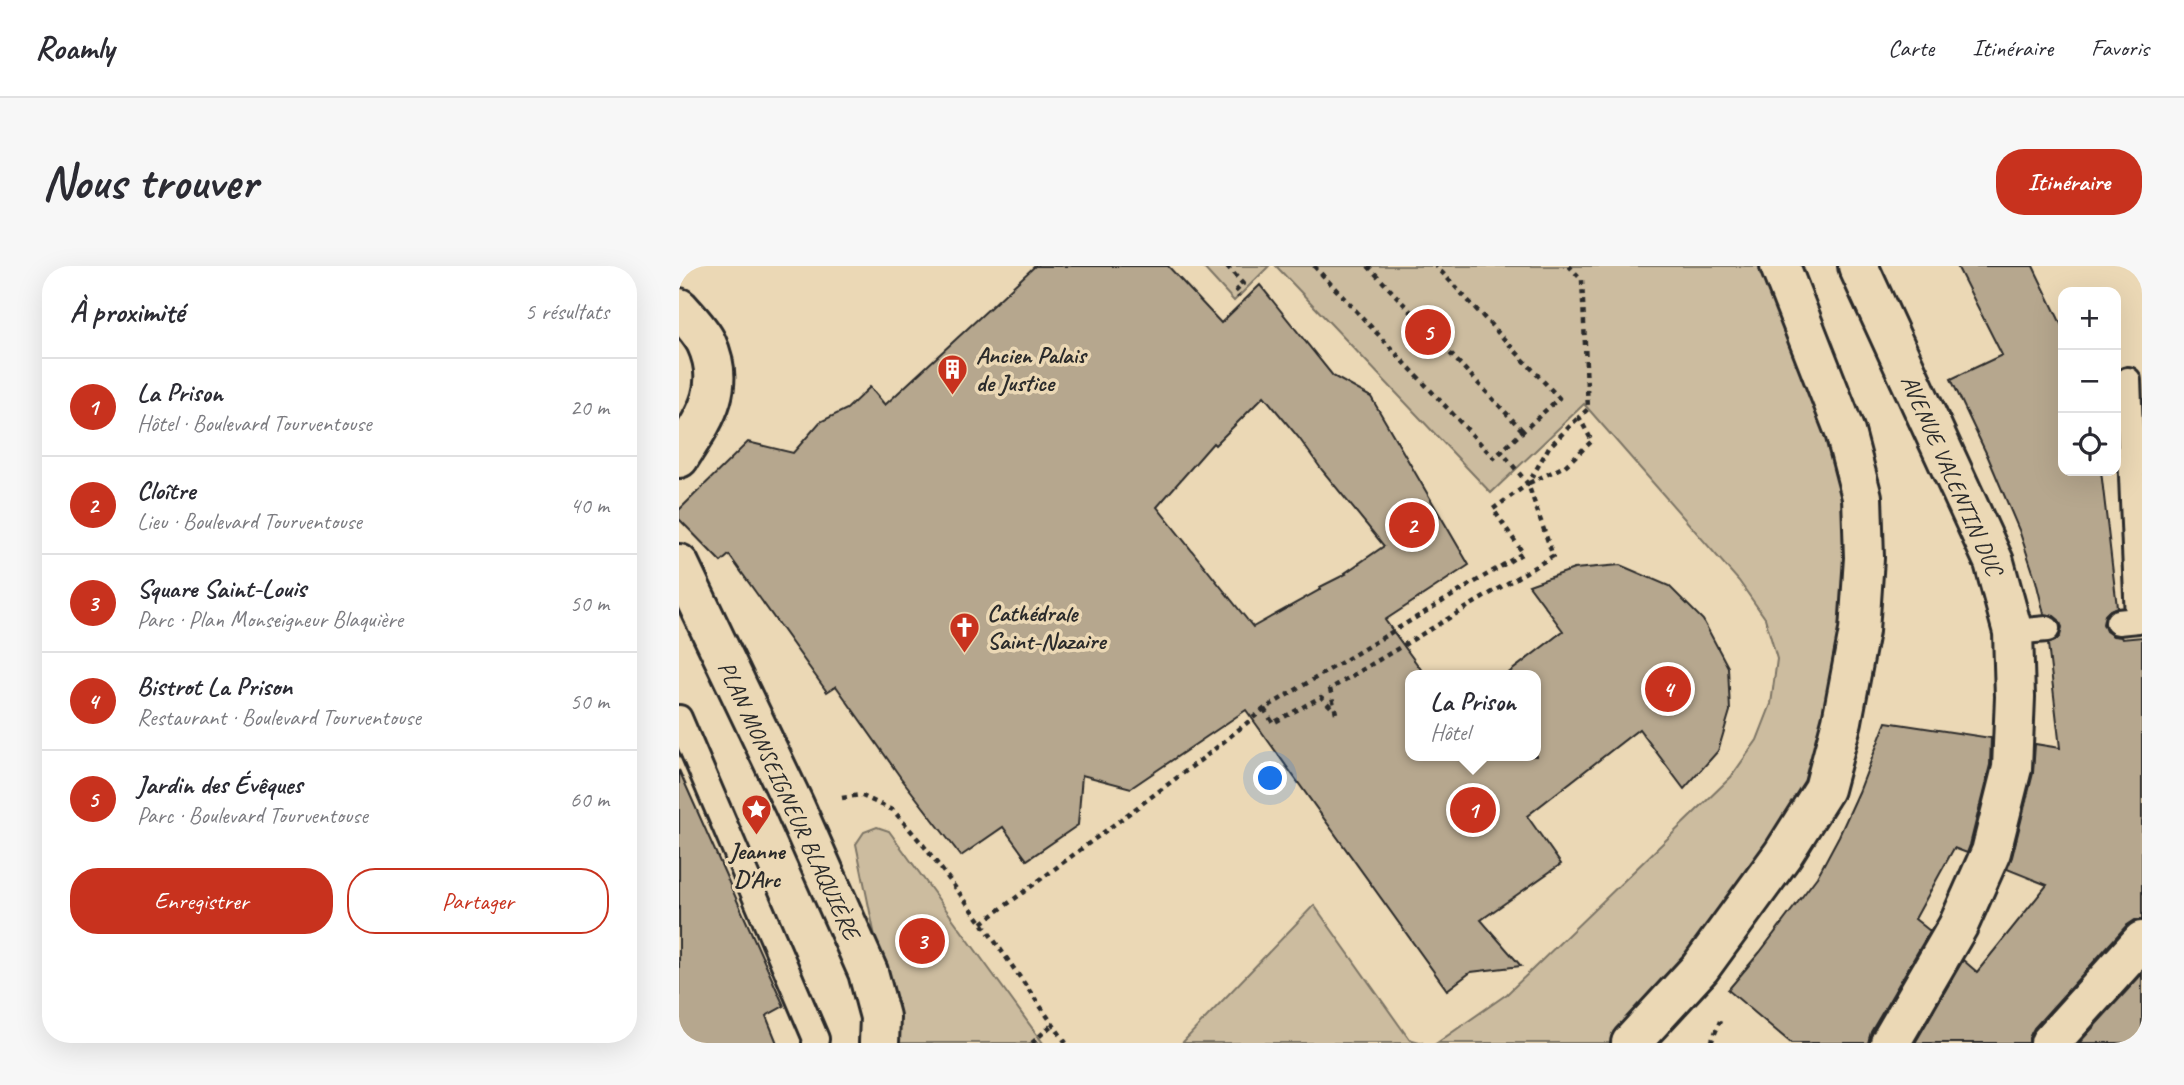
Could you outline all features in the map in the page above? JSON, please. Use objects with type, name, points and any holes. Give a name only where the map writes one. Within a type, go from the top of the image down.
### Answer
[{"type":"street","points":[[1631,1043],[1700,968],[1783,854],[1824,789],[1845,708],[1859,631],[1864,558],[1862,497],[1845,432],[1780,266]]},
{"type":"street","name":"AVENUE VALENTIN DUC","points":[[1858,266],[1994,562],[2030,631],[2015,698],[2012,768],[1991,852],[1958,926],[1890,1043]]},
{"type":"street","points":[[679,308],[705,341],[714,369],[714,396],[679,458]]},
{"type":"street","name":"PLAN MONSEIGNEUR BLAQUIÈRE","points":[[679,564],[794,805],[868,972],[880,1017],[879,1043]]},
{"type":"street","points":[[2050,1043],[2142,941]]},
{"type":"lane","points":[[2118,622],[2138,620],[2129,380]]},
{"type":"lane","points":[[679,718],[815,1043]]},
{"type":"path","points":[[1227,266],[1243,284],[1235,292],[1238,297]]},
{"type":"path","points":[[1314,266],[1494,458],[1559,398],[1436,266]]},
{"type":"path","points":[[1368,266],[1523,431]]},
{"type":"path","points":[[1528,484],[1549,447],[1588,409],[1582,280],[1569,266]]},
{"type":"path","points":[[982,923],[1206,756],[1264,709],[1523,553],[1493,509],[1528,484],[1565,466],[1592,441],[1579,417]]},
{"type":"path","points":[[1264,709],[1273,723],[1321,697],[1336,713],[1330,689],[1553,556],[1528,484],[1501,451]]},
{"type":"path","points":[[794,805],[860,795],[893,810],[982,923],[1066,1043]]},
{"type":"path","points":[[1032,1043],[1053,1024]]},
{"type":"shaded area","points":[[1202,266],[1269,266],[1234,301]]},
{"type":"shaded area","points":[[1276,266],[1780,266],[1862,497],[1824,789],[1631,1043],[1437,1043],[1507,994],[1731,777],[1757,740],[1771,704],[1777,659],[1765,618],[1739,581],[1584,404],[1491,493]]},
{"type":"shaded area","points":[[877,827],[889,831],[1043,1043],[897,1043],[856,844],[864,832]]},
{"type":"shaded area","points":[[1314,905],[1409,1039],[1423,1043],[1182,1043]]},
{"type":"building","points":[[1035,266],[1168,266],[1221,323],[1260,285],[1333,376],[1371,397],[1469,565],[1385,620],[1421,670],[1405,670],[1405,761],[1541,761],[1541,670],[1512,670],[1563,631],[1529,585],[1574,569],[1620,565],[1669,586],[1703,620],[1728,667],[1730,711],[1718,751],[1684,789],[1639,729],[1527,816],[1561,864],[1481,920],[1521,966],[1471,972],[1447,990],[1246,710],[1131,788],[1082,775],[1078,825],[1027,860],[1003,827],[961,856],[901,778],[836,686],[827,692],[729,555],[721,562],[679,519],[679,510],[748,442],[793,453],[820,422],[847,409],[870,387],[885,405]],"holes":[[[1264,396],[1384,546],[1346,574],[1253,627],[1157,507],[1213,443],[1215,445]]]},
{"type":"building","points":[[1957,266],[2033,266],[2058,318],[2058,476],[2102,476],[2117,607],[2105,615],[2103,624],[2106,631],[2122,639],[2142,637],[2142,920],[2135,920],[2126,926],[2034,1028],[2029,1043],[1915,1043],[1963,960],[1977,972],[2047,885],[2007,869],[2033,773],[2035,744],[2060,748],[2048,644],[2060,636],[2062,627],[2054,616],[2044,614],[2019,530],[1951,379],[2002,355]]},
{"type":"building","points":[[1886,722],[1991,738],[1990,765],[1970,845],[1967,853],[1954,848],[1915,919],[1930,931],[1871,1032],[1868,1043],[1791,1043],[1728,990],[1817,877],[1859,792]]},
{"type":"building","points":[[679,770],[784,1006],[766,1016],[777,1043],[679,1043]]},
{"type":"building","points":[[2142,974],[2142,1043],[2079,1043]]},
{"type":"place","name":"Jardin des Évêques","points":[[1428,332]]},
{"type":"place","name":"Ancien Palais de Justice","points":[[953,396]]},
{"type":"place","name":"Cloître","points":[[1412,525]]},
{"type":"place","name":"Cathédrale Saint-Nazaire","points":[[964,654]]},
{"type":"place","name":"Bistrot La Prison","points":[[1668,689]]},
{"type":"place","name":"La Prison","points":[[1473,810]]},
{"type":"place","name":"Jeanne D'Arc","points":[[757,836]]},
{"type":"place","name":"Square Saint-Louis","points":[[922,941]]}]
